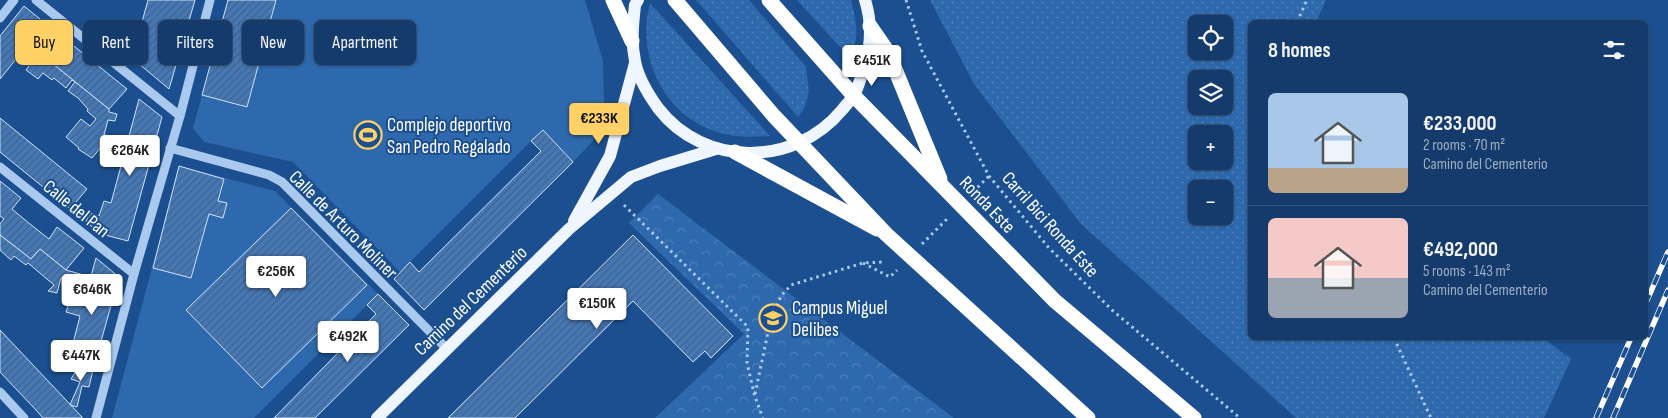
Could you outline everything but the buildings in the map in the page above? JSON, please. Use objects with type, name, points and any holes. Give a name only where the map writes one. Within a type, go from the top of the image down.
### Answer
[{"type":"highway","points":[[612,0],[632,42]]},
{"type":"highway","points":[[675,0],[774,116],[886,234],[1088,418]]},
{"type":"highway","name":"Ronda Este","points":[[769,0],[854,96],[1055,301],[1194,418]]},
{"type":"highway","points":[[870,26],[888,52],[942,185]]},
{"type":"highway","points":[[735,152],[886,234]]},
{"type":"main road","points":[[638,0],[632,42],[635,63],[647,94],[667,120],[694,139],[716,149],[763,153],[801,143],[831,123],[854,96],[867,62],[870,26],[865,0]]},
{"type":"main road","name":"Camino del Cementerio","points":[[569,229],[610,156],[635,63]]},
{"type":"main road","name":"Camino del Cementerio","points":[[377,418],[569,229],[631,177],[716,149]]},
{"type":"street","points":[[0,18],[14,0]]},
{"type":"street","points":[[36,0],[180,116]]},
{"type":"street","points":[[96,418],[134,274],[180,116],[210,0]]},
{"type":"street","name":"Calle de Arturo Moliner","points":[[170,148],[270,176],[282,182],[447,349]]},
{"type":"street","name":"Calle del Pan","points":[[0,167],[134,274]]},
{"type":"street","points":[[0,392],[24,418]]},
{"type":"path","name":"Carril Bici Ronda Este","points":[[906,0],[922,51],[988,176],[1049,248],[1112,310],[1240,418]]},
{"type":"path","points":[[1298,20],[1307,0]]},
{"type":"path","points":[[863,263],[890,277],[988,176]]},
{"type":"path","points":[[624,205],[748,327],[747,363],[755,397],[763,418]]},
{"type":"path","points":[[755,397],[770,323],[781,296],[791,286],[863,263],[883,262]]},
{"type":"path","points":[[1395,340],[1431,418]]},
{"type":"green space","name":"Complejo deportivo San Pedro Regalado","points":[[228,0],[585,0],[603,61],[604,103],[593,141],[573,162],[542,130],[400,272],[293,162],[204,142],[193,128],[210,65],[232,65],[232,20],[223,20]]},
{"type":"green space","points":[[696,0],[749,0],[806,67],[809,92],[804,109],[798,117]]},
{"type":"green space","points":[[797,0],[851,0],[856,22],[856,36],[853,50],[849,57]]},
{"type":"green space","points":[[930,0],[1326,0],[1317,20],[1248,20],[1248,340],[1546,340],[1571,359],[1544,418],[1296,418],[1081,224],[974,84]]},
{"type":"green space","points":[[650,3],[770,136],[736,136],[717,132],[698,124],[668,98],[658,81],[651,63],[647,43]]},
{"type":"green space","points":[[179,166],[275,191],[378,294],[254,418],[112,418]]},
{"type":"green space","points":[[658,194],[954,418],[655,418],[744,334],[629,223]]},
{"type":"railway","points":[[1648,298],[1668,252]]},
{"type":"railway","points":[[1648,337],[1668,290]]},
{"type":"railway","points":[[1596,418],[1630,340]]},
{"type":"railway","points":[[1613,418],[1647,340]]},
{"type":"place","name":"Complejo deportivo San Pedro Regalado","points":[[368,135]]},
{"type":"place","name":"Campus Miguel Delibes","points":[[773,318]]}]
